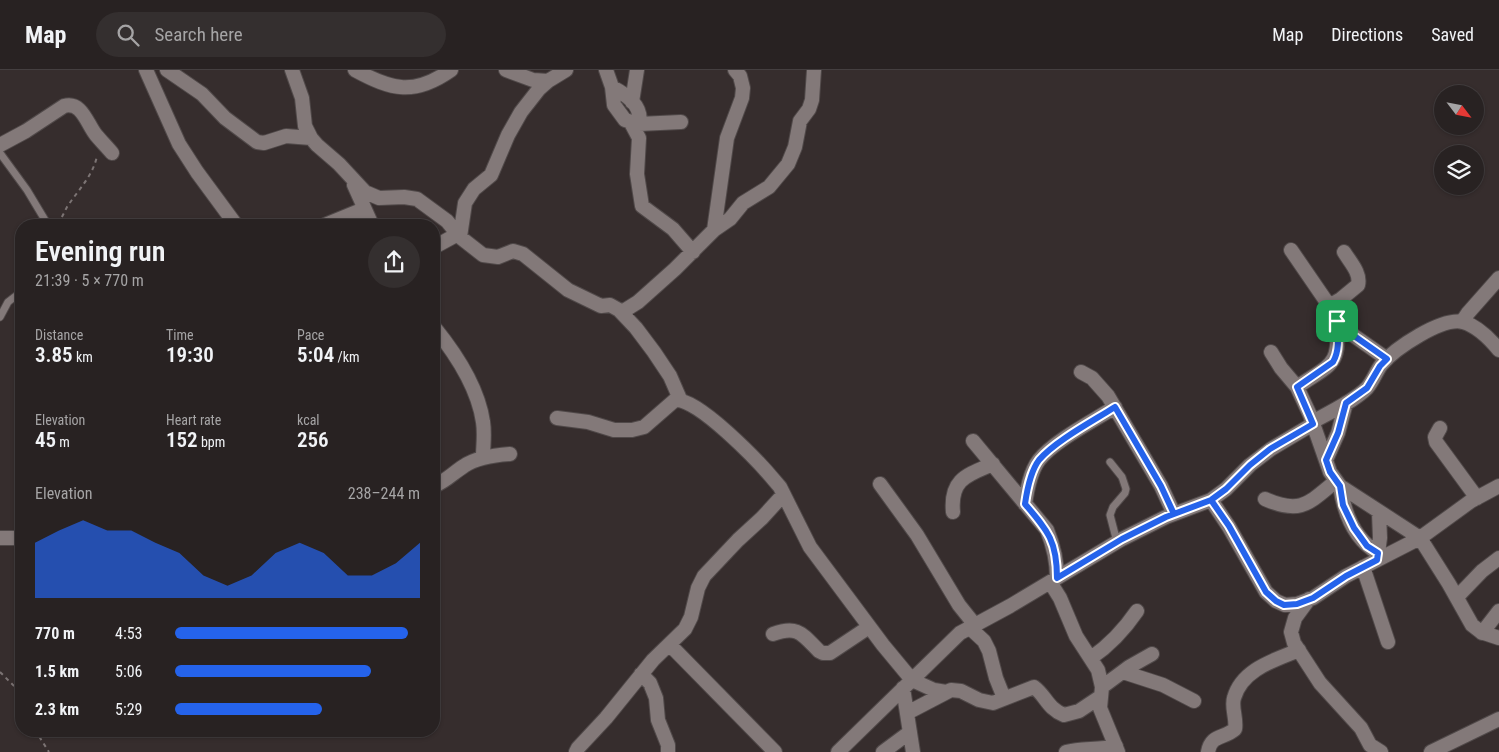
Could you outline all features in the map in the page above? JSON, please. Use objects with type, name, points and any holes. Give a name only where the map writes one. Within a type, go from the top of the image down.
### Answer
[{"type":"street","points":[[146,70],[179,144],[232,219]]},
{"type":"street","points":[[168,70],[202,94],[225,118],[257,142],[264,143],[286,136],[311,138]]},
{"type":"street","points":[[292,70],[302,98],[305,126],[311,138],[365,192],[379,198],[417,198],[445,220],[459,236],[483,255],[498,257],[513,251],[523,254],[568,290],[601,306],[610,305],[622,312],[665,368],[680,399],[700,411],[734,438],[767,471],[780,487],[810,547],[908,684],[907,713],[913,752]]},
{"type":"street","points":[[355,70],[385,85],[401,88],[419,86],[451,70]]},
{"type":"street","points":[[506,70],[533,80],[548,81]]},
{"type":"street","points":[[459,236],[466,201],[474,189],[491,175],[508,135],[521,112],[539,89],[566,70]]},
{"type":"street","points":[[606,70],[612,87],[614,105],[618,112],[635,124],[681,122]]},
{"type":"street","points":[[632,102],[637,70]]},
{"type":"street","points":[[714,230],[727,138],[742,98],[743,88],[740,76],[735,70]]},
{"type":"street","points":[[622,312],[648,294],[714,230],[730,219],[743,203],[769,187],[788,164],[795,147],[800,121],[809,109],[812,100],[814,70]]},
{"type":"street","points":[[612,87],[627,96],[637,106],[640,114],[635,124],[640,145],[637,174],[642,206],[673,229],[693,252]]},
{"type":"street","points":[[0,145],[26,131],[64,106],[69,105],[74,106],[80,111],[97,136],[112,153]]},
{"type":"street","points":[[351,178],[369,219]]},
{"type":"street","points":[[440,230],[445,220],[457,206],[466,201]]},
{"type":"street","points":[[340,219],[364,209]]},
{"type":"street","points":[[440,244],[459,236]]},
{"type":"street","points":[[1291,250],[1337,321],[1350,333],[1387,359]]},
{"type":"street","points":[[1329,306],[1341,300],[1358,285],[1359,280],[1356,271],[1344,252]]},
{"type":"street","points":[[1462,322],[1499,278]]},
{"type":"street","points":[[1297,387],[1333,362],[1336,356],[1338,339],[1337,321]]},
{"type":"street","points":[[838,752],[960,633],[1117,542],[1174,514],[1211,500],[1270,449],[1346,403],[1367,388],[1380,366],[1413,339],[1450,321],[1462,322],[1470,324],[1484,334],[1499,350]]},
{"type":"street","points":[[440,335],[455,355],[467,376],[480,407],[484,425],[483,457]]},
{"type":"street","points":[[1271,352],[1297,387],[1313,423],[1330,472],[1338,484],[1343,505],[1354,528],[1367,546],[1378,556]]},
{"type":"street","points":[[1081,372],[1092,378],[1100,386],[1115,407],[1161,486],[1174,514]]},
{"type":"street","points":[[556,418],[588,422],[614,430],[632,430],[644,427],[675,400],[680,399]]},
{"type":"street","points":[[1326,460],[1338,433],[1346,403]]},
{"type":"street","points":[[1025,504],[1027,487],[1038,461],[1061,442],[1115,407]]},
{"type":"street","points":[[1440,428],[1435,437],[1436,442],[1477,498]]},
{"type":"street","points":[[973,441],[1047,530],[1056,554],[1053,580],[1076,636],[1098,670],[1101,692],[1100,708],[1117,749],[1078,749],[1066,752]]},
{"type":"street","points":[[440,484],[465,465],[483,457],[510,454]]},
{"type":"street","points":[[953,512],[952,503],[955,486],[961,480],[993,464]]},
{"type":"street","points":[[880,484],[917,535],[959,605],[984,641],[1004,698]]},
{"type":"street","points":[[1265,499],[1291,508],[1302,506],[1338,484]]},
{"type":"street","points":[[1338,484],[1379,513],[1420,538],[1472,625],[1482,633],[1499,638]]},
{"type":"street","points":[[1211,500],[1229,526],[1266,592],[1284,605],[1297,604],[1309,599],[1378,556],[1420,538],[1477,498],[1499,486]]},
{"type":"street","points":[[576,752],[641,674],[685,629],[691,617],[698,588],[704,576],[783,495]]},
{"type":"street","points":[[1378,556],[1380,538],[1379,513]]},
{"type":"street","points":[[0,538],[15,538]]},
{"type":"street","points":[[1056,554],[1088,560]]},
{"type":"street","points":[[1457,597],[1472,580],[1499,558]]},
{"type":"street","points":[[1363,567],[1388,642]]},
{"type":"street","points":[[1309,599],[1295,618],[1291,632],[1294,643],[1320,683],[1361,728],[1370,745],[1382,752]]},
{"type":"street","points":[[1091,658],[1116,638],[1137,611]]},
{"type":"street","points":[[1482,633],[1499,611]]},
{"type":"street","points":[[772,634],[790,629],[799,631],[819,651],[830,653],[869,627]]},
{"type":"street","points":[[670,645],[775,752]]},
{"type":"street","points":[[1208,752],[1213,740],[1235,729],[1236,718],[1233,699],[1244,680],[1264,665],[1299,650]]},
{"type":"street","points":[[907,713],[951,690],[961,691],[986,702],[993,703],[1034,687],[1037,688],[1047,703],[1064,715],[1079,711],[1123,672],[1152,654]]},
{"type":"street","points":[[1123,672],[1163,685],[1194,701]]},
{"type":"street","points":[[641,674],[650,683],[656,698],[658,720],[668,745],[668,752]]},
{"type":"street","points":[[908,684],[946,692]]},
{"type":"street","points":[[1433,752],[1499,719]]},
{"type":"street","points":[[883,752],[910,732]]},
{"type":"lane","points":[[0,153],[27,190],[44,219]]},
{"type":"lane","points":[[1,312],[8,302],[15,297]]},
{"type":"lane","points":[[1110,462],[1122,477],[1126,489],[1125,493],[1113,507],[1110,515],[1117,542]]},
{"type":"path","points":[[60,219],[96,165],[97,136]]},
{"type":"path","points":[[0,672],[15,687]]},
{"type":"path","points":[[40,737],[49,752]]},
{"type":"route","points":[[1337,321],[1338,339],[1336,356],[1333,362],[1297,387],[1313,424],[1270,449],[1211,500],[1166,517],[1122,539],[1057,578],[1057,559],[1047,530],[1025,504],[1027,487],[1038,461],[1044,455],[1115,407],[1161,486],[1174,514],[1211,500],[1229,526],[1266,592],[1276,601],[1284,605],[1297,604],[1313,598],[1346,576],[1377,560],[1378,553],[1367,546],[1354,528],[1343,505],[1340,486],[1330,472],[1326,460],[1338,433],[1346,403],[1367,388],[1380,366],[1387,359],[1350,333],[1337,321]]}]
